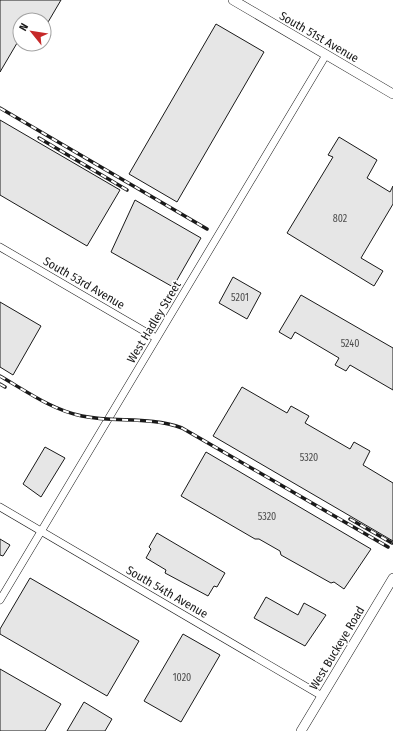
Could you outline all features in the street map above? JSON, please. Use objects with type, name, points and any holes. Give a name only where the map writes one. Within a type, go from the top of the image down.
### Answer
[{"type":"main road","name":"South 51st Avenue","points":[[233,0],[393,94]]},
{"type":"main road","name":"West Buckeye Road","points":[[301,731],[393,578]]},
{"type":"street","name":"West Hadley Street","points":[[0,600],[326,55]]},
{"type":"street","name":"South 53rd Avenue","points":[[0,246],[156,338]]},
{"type":"street","name":"South 54th Avenue","points":[[0,507],[322,696]]},
{"type":"building","points":[[0,0],[61,0],[52,15],[52,12],[12,12],[12,52],[0,72]]},
{"type":"building","points":[[216,24],[264,52],[177,202],[129,174]]},
{"type":"building","points":[[0,120],[120,190],[87,246],[0,195]]},
{"type":"building","points":[[339,137],[377,160],[367,178],[390,192],[393,186],[393,204],[361,258],[383,271],[374,286],[287,233],[333,157],[328,155]]},
{"type":"building","points":[[135,200],[201,238],[173,287],[111,252]]},
{"type":"building","points":[[233,277],[261,293],[247,319],[219,303]]},
{"type":"building","points":[[301,295],[393,348],[393,390],[350,365],[346,371],[335,365],[339,358],[295,332],[291,339],[279,332]]},
{"type":"building","points":[[0,302],[41,326],[13,375],[0,367]]},
{"type":"building","points":[[242,387],[287,413],[291,406],[309,416],[305,423],[350,449],[354,442],[370,451],[363,465],[393,483],[393,541],[213,436]]},
{"type":"building","points":[[45,447],[65,458],[41,497],[23,484]]},
{"type":"building","points":[[206,452],[371,549],[344,589],[334,582],[331,583],[281,555],[280,551],[259,539],[255,539],[181,496]]},
{"type":"building","points":[[157,533],[225,573],[217,587],[214,586],[208,596],[165,573],[166,570],[146,558],[151,549],[149,547]]},
{"type":"building","points":[[0,539],[10,545],[3,556],[0,555]]},
{"type":"building","points":[[30,578],[139,641],[107,696],[0,634],[0,629]]},
{"type":"building","points":[[266,597],[298,615],[304,603],[326,615],[305,646],[254,618]]},
{"type":"building","points":[[183,634],[220,655],[181,722],[144,701]]},
{"type":"building","points":[[0,669],[61,704],[45,731],[0,731]]},
{"type":"building","points":[[84,702],[112,719],[105,731],[67,731]]},
{"type":"railway","points":[[0,108],[207,229]]},
{"type":"railway","points":[[39,138],[127,190]]},
{"type":"railway","points":[[0,376],[50,405],[71,413],[94,418],[157,422],[182,428],[388,547]]},
{"type":"railway","points":[[0,384],[5,387]]},
{"type":"railway","points":[[350,519],[392,543]]}]
